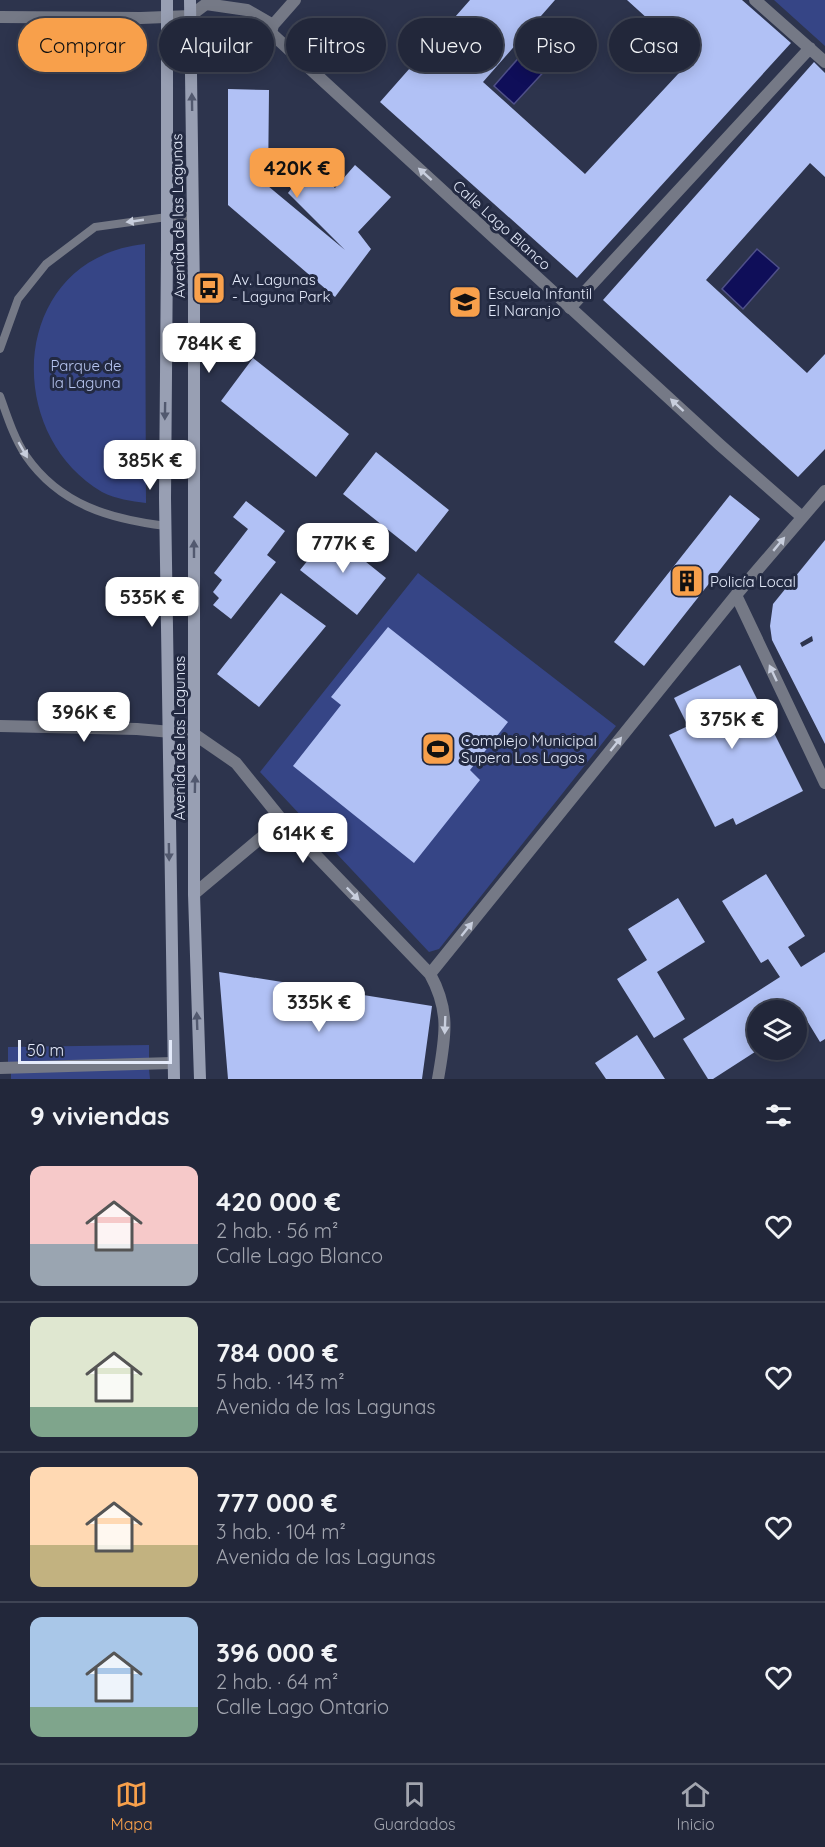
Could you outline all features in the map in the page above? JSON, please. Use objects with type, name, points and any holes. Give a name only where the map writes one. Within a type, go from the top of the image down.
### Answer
[{"type":"main road","name":"Avenida de las Lagunas","points":[[166,0],[166,526],[174,1079]]},
{"type":"main road","name":"Avenida de las Lagunas","points":[[190,0],[193,216],[194,894],[200,1079]]},
{"type":"street","points":[[274,26],[295,0]]},
{"type":"street","points":[[755,0],[825,62]]},
{"type":"street","name":"Calle Lago Blanco","points":[[190,16],[206,3],[247,10],[258,18]]},
{"type":"street","points":[[0,17],[190,16],[192,18]]},
{"type":"street","name":"Calle Lago Blanco","points":[[274,31],[570,308],[802,517]]},
{"type":"street","points":[[570,308],[810,48]]},
{"type":"street","points":[[430,974],[736,595],[825,491]]},
{"type":"street","points":[[736,595],[825,783]]},
{"type":"street","points":[[0,726],[168,731],[194,734],[236,763],[282,820],[430,974],[445,1012],[444,1048],[438,1079]]},
{"type":"street","points":[[194,894],[282,820]]},
{"type":"street","points":[[0,1068],[172,1063]]},
{"type":"lane","points":[[0,349],[18,299],[46,264],[95,227],[166,217],[193,216]]},
{"type":"lane","points":[[0,396],[24,454],[42,477],[93,510],[129,521],[166,526]]},
{"type":"green space","points":[[774,0],[825,0],[825,46]]},
{"type":"green space","name":"Parque de la Laguna","points":[[145,244],[146,503],[118,498],[102,492],[69,465],[47,430],[35,391],[35,351],[46,313],[67,280],[100,256]]},
{"type":"green space","name":"Complejo Municipal Supera Los Lagos","points":[[418,573],[616,726],[439,949],[429,952],[260,772]]},
{"type":"green space","points":[[149,1045],[149,1060],[8,1062],[8,1047]]},
{"type":"green space","points":[[149,1069],[150,1079],[11,1079],[11,1073]]},
{"type":"shaded area","points":[[515,62],[515,72],[544,72],[514,104],[494,86]]},
{"type":"shaded area","points":[[757,249],[779,268],[743,309],[722,289]]},
{"type":"building","points":[[470,0],[555,0],[539,18],[515,18],[515,46],[503,59],[503,18],[454,18]]},
{"type":"building","points":[[627,0],[742,0],[791,43],[577,278],[380,102],[406,72],[492,72],[483,82],[585,174],[680,72],[700,72],[700,18],[647,18]]},
{"type":"building","points":[[814,62],[825,73],[825,177],[810,163],[706,280],[807,373],[825,354],[825,449],[798,477],[603,300]]},
{"type":"building","points":[[228,89],[269,90],[268,186],[345,250],[288,193],[308,166],[335,188],[355,165],[391,197],[358,232],[371,249],[335,297],[228,205]]},
{"type":"building","points":[[253,358],[349,434],[316,477],[221,401]]},
{"type":"building","points":[[376,452],[449,510],[416,552],[343,494]]},
{"type":"building","name":"Policía Local","points":[[730,495],[760,519],[644,666],[614,642]]},
{"type":"building","points":[[246,501],[285,531],[267,555],[276,562],[231,619],[213,605],[219,598],[213,592],[222,580],[214,573],[248,529],[233,517]]},
{"type":"building","points":[[330,533],[386,578],[357,615],[300,570]]},
{"type":"building","points":[[825,540],[825,744],[772,640],[770,626],[773,604]],"holes":[[[812,636],[813,641],[802,647],[800,643]]]},
{"type":"building","points":[[281,593],[326,626],[259,707],[217,674]]},
{"type":"building","points":[[388,627],[508,722],[470,770],[480,780],[414,863],[293,766],[341,705],[331,697]]},
{"type":"building","points":[[740,665],[803,791],[736,825],[733,818],[715,827],[669,735],[688,726],[674,698]]},
{"type":"building","points":[[766,874],[805,936],[788,947],[801,967],[825,952],[825,1039],[820,1042],[807,1021],[807,1000],[747,1000],[747,1057],[713,1079],[708,1079],[683,1039],[780,977],[768,959],[761,963],[722,901]]},
{"type":"building","points":[[678,898],[705,942],[657,972],[685,1019],[654,1038],[617,979],[647,960],[628,929]]},
{"type":"building","points":[[219,972],[432,1006],[422,1079],[228,1079]]},
{"type":"building","points":[[637,1035],[665,1079],[606,1079],[595,1063]]},
{"type":"place","name":"Av. Lagunas - Laguna Park","points":[[209,288]]},
{"type":"place","name":"Escuela Infantil El Naranjo","points":[[465,302]]},
{"type":"place","name":"Policía Local","points":[[687,581]]},
{"type":"place","name":"Complejo Municipal Supera Los Lagos","points":[[438,749]]}]
